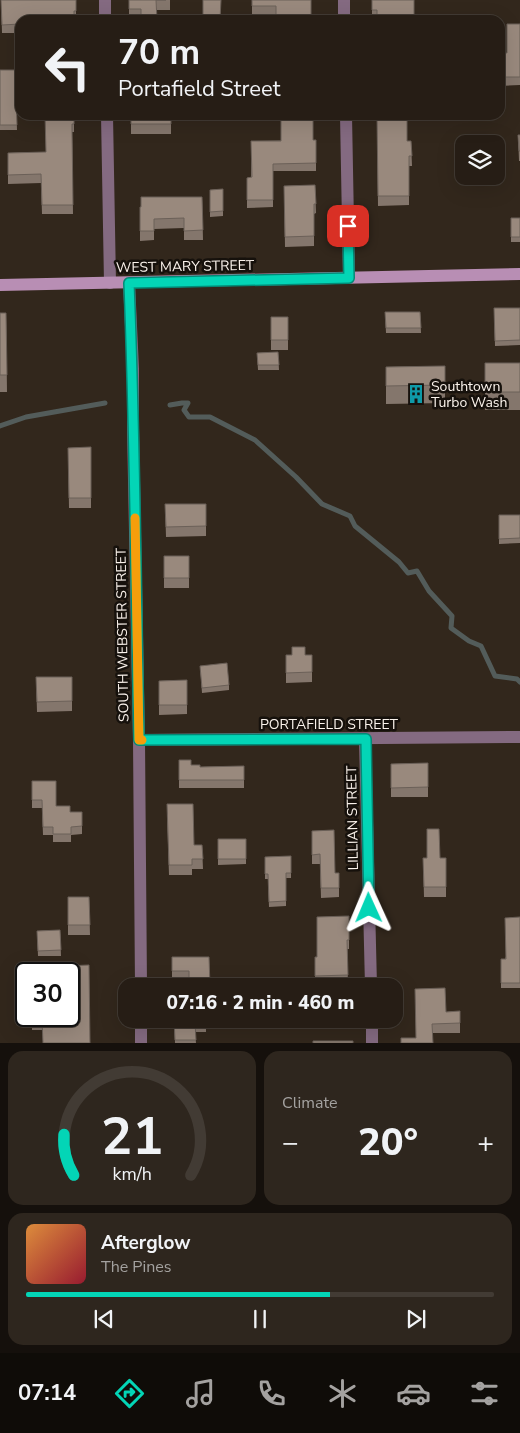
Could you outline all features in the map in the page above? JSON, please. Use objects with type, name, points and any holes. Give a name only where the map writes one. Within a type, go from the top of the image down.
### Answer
[{"type":"main road","name":"WEST MARY STREET","points":[[0,285],[520,274]]},
{"type":"street","points":[[105,0],[105,15]]},
{"type":"street","points":[[344,0],[344,15]]},
{"type":"street","points":[[107,120],[110,283]]},
{"type":"street","points":[[346,120],[349,278]]},
{"type":"street","name":"SOUTH WEBSTER STREET","points":[[129,283],[133,369],[141,978]]},
{"type":"street","name":"PORTAFIELD STREET","points":[[139,740],[520,737]]},
{"type":"street","name":"LILLIAN STREET","points":[[366,739],[371,978]]},
{"type":"street","points":[[141,1028],[141,1043]]},
{"type":"street","points":[[372,1028],[372,1043]]},
{"type":"building","points":[[1,0],[76,0],[74,15],[15,15],[15,24],[2,25]]},
{"type":"building","points":[[129,0],[156,0],[157,15],[141,15],[141,9],[129,9]]},
{"type":"building","points":[[203,0],[221,0],[220,15],[203,15]]},
{"type":"building","points":[[252,0],[311,0],[311,15],[276,15],[276,6],[252,6]]},
{"type":"building","points":[[372,0],[414,0],[414,15],[377,15],[377,10],[372,10]]},
{"type":"building","points":[[507,24],[520,24],[520,77],[505,77],[505,53],[507,53]]},
{"type":"building","points":[[0,70],[15,70],[15,120],[17,120],[17,125],[0,125]]},
{"type":"building","points":[[45,120],[74,120],[74,124],[72,124],[73,205],[42,205],[41,174],[8,175],[8,153],[46,152]]},
{"type":"building","points":[[131,120],[171,120],[171,124],[131,124]]},
{"type":"building","points":[[281,120],[313,120],[313,140],[316,140],[316,163],[273,164],[273,200],[247,200],[247,178],[252,177],[251,141],[281,141]]},
{"type":"building","points":[[377,120],[407,120],[407,141],[411,141],[412,156],[409,156],[409,196],[378,196]]},
{"type":"building","points":[[518,135],[520,135],[520,151],[519,151]]},
{"type":"building","points":[[315,185],[314,236],[285,237],[284,186]]},
{"type":"building","points":[[223,189],[223,211],[210,212],[210,190]]},
{"type":"building","points":[[141,197],[202,197],[203,230],[184,231],[184,218],[154,219],[154,231],[140,231]]},
{"type":"building","points":[[511,218],[520,218],[520,237],[511,237]]},
{"type":"building","points":[[494,308],[520,308],[520,340],[495,341]]},
{"type":"building","points":[[385,312],[420,312],[421,328],[386,328]]},
{"type":"building","points":[[0,313],[6,313],[7,375],[0,375]]},
{"type":"building","points":[[271,317],[288,317],[288,340],[271,340]]},
{"type":"building","points":[[278,352],[279,365],[258,365],[257,353]]},
{"type":"building","points":[[485,363],[520,363],[520,392],[485,392]]},
{"type":"building","points":[[445,366],[445,385],[386,386],[386,367]]},
{"type":"building","points":[[91,447],[91,498],[69,498],[68,448]]},
{"type":"building","points":[[165,504],[206,504],[206,526],[166,527]]},
{"type":"building","points":[[499,515],[520,515],[520,538],[499,539]]},
{"type":"building","points":[[164,556],[189,556],[189,578],[164,578]]},
{"type":"building","points":[[292,647],[305,647],[305,655],[312,655],[312,672],[286,673],[286,655],[292,655]]},
{"type":"building","points":[[227,663],[229,685],[202,688],[200,666]]},
{"type":"building","points":[[36,677],[72,677],[72,701],[37,702]]},
{"type":"building","points":[[187,680],[187,705],[159,705],[159,681]]},
{"type":"building","points":[[179,760],[191,760],[191,765],[200,765],[200,767],[244,766],[244,780],[179,780]]},
{"type":"building","points":[[428,763],[428,787],[391,788],[391,764]]},
{"type":"building","points":[[32,781],[56,781],[56,806],[70,806],[70,812],[82,812],[82,826],[71,827],[71,834],[53,834],[53,827],[43,827],[42,800],[32,800]]},
{"type":"building","points":[[167,804],[193,804],[194,845],[202,845],[203,859],[192,859],[192,865],[169,865]]},
{"type":"building","points":[[427,829],[439,829],[440,858],[446,858],[446,887],[424,887],[423,858],[427,858]]},
{"type":"building","points":[[334,830],[335,873],[339,873],[339,888],[321,888],[320,854],[312,855],[312,831]]},
{"type":"building","points":[[218,839],[246,839],[246,859],[218,859]]},
{"type":"building","points":[[291,856],[291,873],[286,873],[286,901],[269,902],[268,874],[265,874],[265,857]]},
{"type":"building","points":[[68,897],[89,897],[90,925],[68,925]]},
{"type":"building","points":[[349,916],[349,940],[347,940],[348,975],[315,976],[317,917]]},
{"type":"building","points":[[520,917],[520,983],[501,983],[501,959],[506,959],[505,918]]},
{"type":"building","points":[[60,930],[61,950],[38,951],[37,931]]},
{"type":"building","points":[[172,957],[209,957],[210,978],[189,978],[189,971],[172,971]]},
{"type":"building","points":[[80,965],[89,965],[90,1043],[43,1043],[42,1027],[80,1027]]},
{"type":"building","points":[[445,988],[446,1012],[460,1011],[460,1023],[432,1024],[433,1043],[401,1043],[401,1038],[416,1038],[415,989]]},
{"type":"building","points":[[174,1028],[195,1028],[196,1040],[175,1040]]},
{"type":"building","points":[[313,1041],[353,1041],[353,1043],[313,1043]]},
{"type":"waterway","points":[[0,426],[26,417],[105,403]]},
{"type":"waterway","points":[[170,405],[188,403],[184,410],[189,417],[210,417],[255,440],[296,477],[322,504],[350,516],[355,526],[399,562],[408,573],[417,571],[429,591],[452,616],[451,628],[469,641],[481,646],[495,676],[517,679],[520,682]]},
{"type":"slow traffic","points":[[135,518],[139,740],[142,740]]},
{"type":"place","name":"Southtown Turbo Wash","points":[[416,394]]},
{"type":"route","points":[[348,226],[349,278],[129,283],[133,369],[139,740],[366,739],[369,908]]}]
